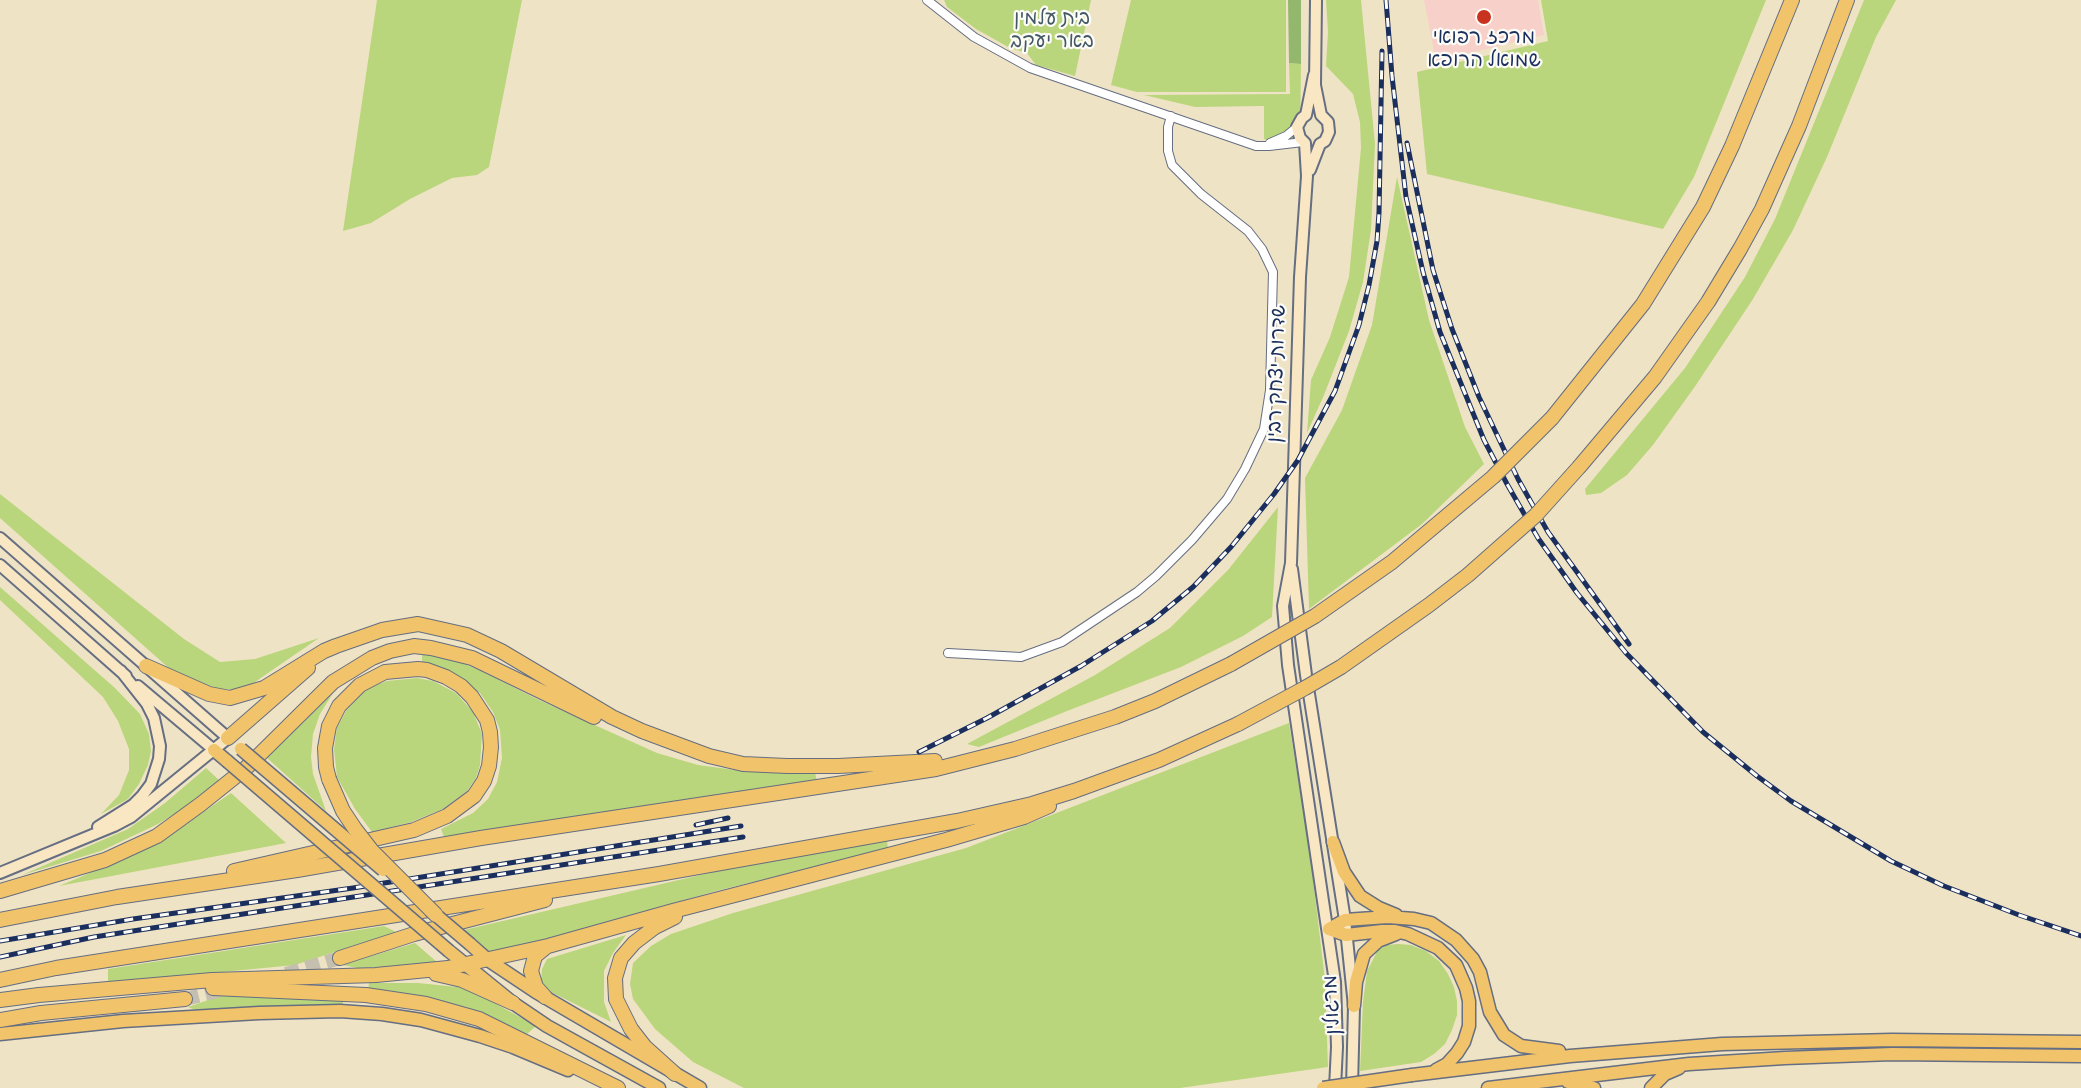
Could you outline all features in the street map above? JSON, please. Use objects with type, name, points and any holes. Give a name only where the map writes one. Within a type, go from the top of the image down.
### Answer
[{"type":"highway","points":[[117,897],[297,870],[481,838],[914,772],[976,759],[1061,736],[1155,701],[1231,664],[1315,616],[1392,562],[1493,477],[1552,418],[1643,304],[1703,207],[1732,146],[1792,0]]},
{"type":"highway","points":[[410,973],[464,965],[548,946],[1024,817],[1238,724],[1341,667],[1430,605],[1521,529],[1560,490],[1655,377],[1708,302],[1762,209],[1799,126],[1847,0]]},
{"type":"highway","points":[[228,738],[317,661],[351,640],[403,625],[418,624],[467,635],[501,651],[612,717],[694,752],[732,761]]},
{"type":"highway","points":[[146,666],[209,694],[230,698],[264,688],[324,651],[367,635]]},
{"type":"highway","points":[[0,891],[105,860],[157,836],[246,768],[333,682],[372,658],[414,646],[453,652],[472,658],[590,715],[671,749],[732,761],[787,766],[837,766],[976,759]]},
{"type":"highway","points":[[0,920],[117,897],[414,830],[447,816],[474,796],[484,781],[489,766],[490,732],[487,720],[472,696],[461,686],[446,677],[418,669],[385,672],[360,685],[339,706],[329,726],[325,748],[326,767],[343,811],[355,829],[372,851],[436,915]]},
{"type":"highway","points":[[0,980],[57,968],[659,874],[967,819],[1053,798],[1130,771]]},
{"type":"highway","points":[[340,958],[473,917],[659,874]]},
{"type":"highway","points":[[675,1074],[645,1047],[631,1029],[619,1007],[615,988],[617,968],[626,951],[643,934],[668,920],[725,897]]},
{"type":"highway","points":[[545,998],[536,987],[531,971],[535,956],[548,946]]},
{"type":"highway","points":[[0,1000],[212,980],[410,973],[449,975],[513,1003]]},
{"type":"highway","points":[[136,986],[326,992],[397,998],[426,1004],[479,1019],[618,1088]]},
{"type":"highway","points":[[0,1020],[41,1013],[185,999]]},
{"type":"main road","name":"שדרות יצחק רבין","points":[[1307,186],[1304,142],[1300,138],[1297,127],[1306,115],[1314,75],[1316,0]]},
{"type":"main road","name":"שדרות יצחק רבין","points":[[1314,75],[1321,115],[1328,122],[1329,127],[1328,137],[1320,144],[1312,162],[1307,186],[1300,277],[1291,563],[1306,675],[1345,920]]},
{"type":"main road","points":[[1306,115],[1316,113],[1321,115]]},
{"type":"main road","points":[[1304,142],[1313,145],[1320,144]]},
{"type":"main road","points":[[0,538],[228,738],[488,960],[545,998],[700,1088]]},
{"type":"main road","name":"שדרות יצחק רבין","points":[[1291,563],[1283,596],[1286,642],[1329,929]]},
{"type":"main road","points":[[0,565],[464,965],[547,1026],[659,1088]]},
{"type":"main road","points":[[4,871],[104,824],[133,805],[151,784],[157,771],[160,752],[158,732],[147,704],[121,671]]},
{"type":"main road","points":[[4,871],[131,817],[228,738]]},
{"type":"main road","points":[[1333,842],[1344,872],[1360,896],[1400,917],[1431,923],[1456,940],[1480,972],[1494,1020],[1512,1042],[1540,1050],[1593,1054]]},
{"type":"main road","points":[[1329,929],[1345,920],[1400,917]]},
{"type":"main road","name":"מרגולין","points":[[1345,920],[1353,1006],[1352,1088]]},
{"type":"main road","points":[[1329,929],[1347,935],[1382,931],[1408,934],[1438,948],[1448,957],[1462,977],[1469,1001],[1469,1026],[1464,1042],[1457,1053],[1447,1064],[1431,1073]]},
{"type":"main road","name":"מרגולין","points":[[1329,929],[1337,1013],[1335,1088]]},
{"type":"main road","points":[[1353,1006],[1356,982],[1364,954],[1371,946],[1385,937],[1408,934]]},
{"type":"main road","points":[[0,1034],[123,1021],[259,1012],[340,1011],[382,1014],[421,1020],[513,1047],[612,1088]]},
{"type":"main road","points":[[1323,1088],[1412,1075],[1659,1048],[1892,1040],[2081,1042]]},
{"type":"main road","points":[[1488,1088],[1689,1064],[1892,1054],[2081,1056]]},
{"type":"main road","points":[[1651,1088],[1665,1074],[1689,1064]]},
{"type":"main road","points":[[1537,1081],[1572,1082],[1594,1088]]},
{"type":"street","points":[[927,0],[974,37],[1019,63],[1256,146],[1304,142]]},
{"type":"street","points":[[948,653],[1021,657],[1062,642],[1137,592],[1192,540],[1227,499],[1245,469],[1264,429],[1270,390],[1273,272],[1262,249],[1248,231],[1201,194],[1172,165],[1168,151],[1168,127],[1171,116]]},
{"type":"street","points":[[1256,146],[1278,140],[1297,127]]},
{"type":"shaded area","name":"מרכז רפואי שמואל הרופא","points":[[1424,0],[1538,0],[1544,35],[1436,61]]},
{"type":"green space","points":[[377,0],[522,0],[489,167],[477,175],[452,178],[410,199],[371,223],[343,231]]},
{"type":"green space","name":"בית עלמין באר יעקב","points":[[944,0],[1091,0],[1075,76],[1036,65],[1027,53],[1010,48],[976,29],[947,7]]},
{"type":"green space","points":[[1131,0],[1286,0],[1286,92],[1137,92],[1111,85]]},
{"type":"green space","points":[[1288,0],[1301,0],[1301,64],[1289,63]]},
{"type":"green space","points":[[1326,0],[1361,0],[1375,144],[1371,230],[1363,282],[1349,331],[1307,433],[1311,380],[1330,337],[1349,277],[1361,148],[1360,122],[1353,94],[1326,66],[1328,32]]},
{"type":"green space","points":[[1541,0],[1766,0],[1694,177],[1663,229],[1427,174],[1417,72],[1548,41]]},
{"type":"green space","points":[[1864,0],[1896,0],[1876,37],[1827,157],[1793,230],[1753,299],[1653,445],[1627,475],[1601,493],[1586,495],[1585,489],[1685,368],[1745,277],[1775,219]]},
{"type":"green space","points":[[1289,63],[1301,64],[1300,145],[1278,144],[1264,139],[1264,106],[1195,107],[1144,95],[1290,94]]},
{"type":"green space","points":[[1397,177],[1429,320],[1465,427],[1484,464],[1422,524],[1309,609],[1305,478],[1342,410],[1372,325]]},
{"type":"green space","points":[[0,494],[184,639],[220,662],[255,659],[319,638],[252,684],[235,689],[220,690],[171,670],[0,518]]},
{"type":"green space","points":[[1278,507],[1272,617],[1243,636],[1181,667],[979,747],[967,744],[1095,675],[1170,628],[1228,570]]},
{"type":"green space","points":[[0,587],[115,688],[140,714],[149,734],[151,751],[148,765],[139,784],[128,799],[101,814],[119,795],[129,770],[129,749],[118,721],[103,697],[0,600]]},
{"type":"green space","points":[[422,651],[444,655],[481,671],[657,753],[698,765],[735,770],[815,772],[817,782],[444,837],[441,829],[473,813],[488,799],[497,782],[502,758],[500,730],[493,712],[480,693],[453,673],[422,663]]},
{"type":"green space","points":[[417,678],[433,681],[456,693],[473,712],[482,734],[480,765],[476,778],[467,791],[443,809],[411,822],[372,832],[355,809],[337,777],[334,749],[337,728],[346,711],[365,691],[387,681]]},
{"type":"green space","points":[[333,693],[320,714],[313,734],[311,757],[313,774],[326,811],[267,758]]},
{"type":"green space","points":[[1289,723],[1310,854],[1325,980],[1328,1067],[1180,1088],[744,1088],[693,1062],[655,1029],[633,999],[630,984],[633,963],[651,946],[671,934],[733,913],[966,848]]},
{"type":"green space","points":[[206,768],[219,780],[182,809],[158,824],[101,851],[22,875],[128,829],[165,803]]},
{"type":"green space","points":[[231,793],[286,843],[59,886],[142,851],[173,833]]},
{"type":"green space","points":[[887,840],[888,849],[716,891],[492,954],[464,930],[726,869]]},
{"type":"green space","points":[[384,926],[396,932],[295,965],[108,983],[108,969]]},
{"type":"green space","points":[[626,935],[604,971],[604,1002],[611,1022],[549,991],[541,981],[542,969],[547,959]]},
{"type":"green space","points":[[415,943],[438,963],[419,966],[358,968],[342,965]]},
{"type":"green space","points":[[1387,945],[1411,945],[1426,951],[1439,961],[1454,987],[1457,1015],[1445,1044],[1421,1062],[1360,1071],[1363,1002],[1367,971],[1378,950]]},
{"type":"green space","points":[[369,983],[418,983],[467,988],[536,1026],[527,1034],[466,1007],[368,990]]},
{"type":"green space","points":[[263,995],[343,1000],[343,1006],[276,1006],[198,1011],[188,1007],[220,996]]},
{"type":"tunnel","points":[[286,974],[340,958]]},
{"type":"tunnel","points":[[185,999],[226,989]]},
{"type":"railway","points":[[1386,0],[1406,197],[1423,272],[1440,332],[1484,440],[1507,484],[1538,538],[1577,593],[1626,653],[1703,732],[1791,801],[1891,861],[1944,886],[2081,936]]},
{"type":"railway","points":[[919,752],[987,718],[1081,666],[1152,621],[1193,587],[1231,547],[1298,460],[1335,391],[1359,325],[1369,285],[1377,241],[1379,213],[1382,51]]},
{"type":"railway","points":[[1407,143],[1433,270],[1452,329],[1479,397],[1518,479],[1548,532],[1629,644]]},
{"type":"railway","points":[[696,825],[728,818]]},
{"type":"railway","points":[[0,941],[741,826]]},
{"type":"railway","points":[[0,957],[94,937],[743,837]]},
{"type":"place","name":"מרכז רפואי שמואל הרופא","points":[[1484,17]]}]
